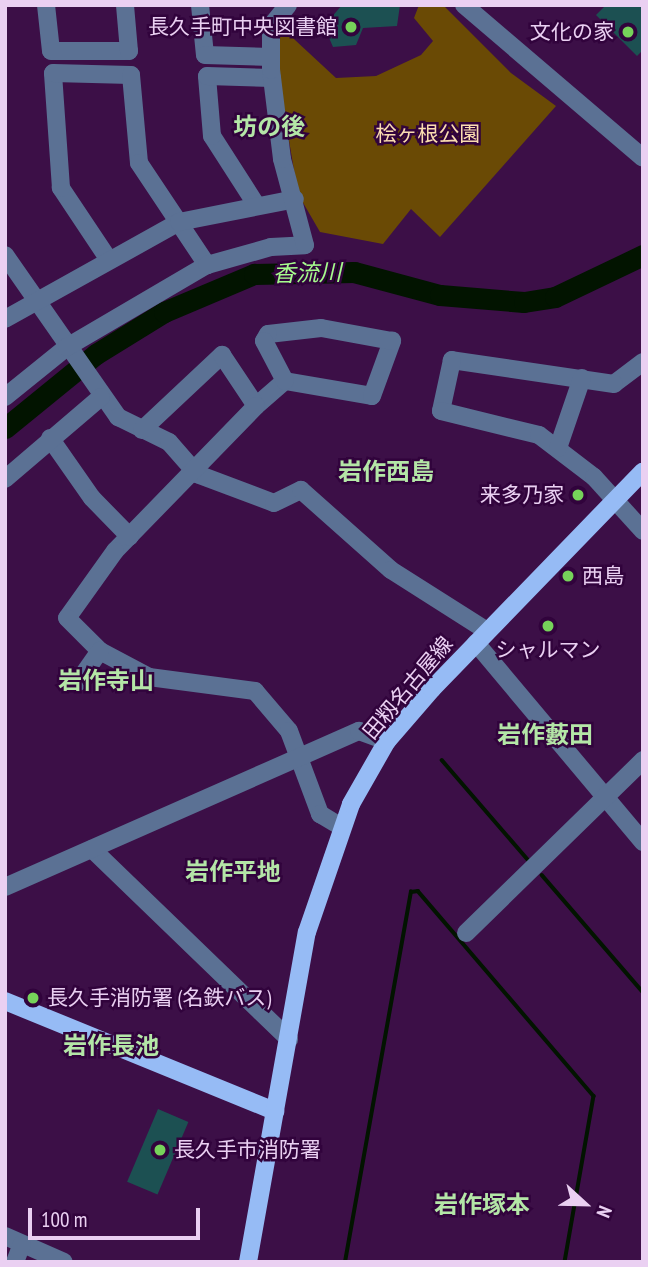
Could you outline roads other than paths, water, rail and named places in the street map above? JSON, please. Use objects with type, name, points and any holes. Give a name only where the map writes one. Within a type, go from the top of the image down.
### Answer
[{"type":"main road","name":"田籾名古屋線","points":[[248,1262],[307,932],[340,826],[387,741],[482,637],[643,471]]},
{"type":"main road","points":[[5,1001],[275,1111]]},
{"type":"street","points":[[46,5],[51,51],[129,51],[125,5]]},
{"type":"street","points":[[200,5],[205,55],[271,57]]},
{"type":"street","points":[[5,397],[69,350],[207,265],[271,247],[305,245],[295,199],[282,159],[272,78],[271,26],[288,5]]},
{"type":"street","points":[[464,5],[643,158]]},
{"type":"street","points":[[109,260],[61,188],[53,73],[131,75],[139,163],[207,265]]},
{"type":"street","points":[[257,206],[212,136],[207,76],[272,78]]},
{"type":"street","points":[[5,319],[179,222],[295,199]]},
{"type":"street","points":[[5,255],[98,394],[142,430],[169,442],[197,474],[274,503],[301,490],[391,570],[482,637],[643,842]]},
{"type":"street","points":[[321,328],[392,341],[372,396],[285,381],[264,341],[268,334],[321,328]]},
{"type":"street","points":[[142,430],[222,355],[256,406]]},
{"type":"street","points":[[643,362],[614,384],[449,363],[443,414],[528,430],[558,448],[643,531]]},
{"type":"street","points":[[558,448],[582,378]]},
{"type":"street","points":[[285,381],[256,406],[197,474],[130,537],[67,618],[100,651],[149,677],[255,691],[270,702],[300,756],[320,814],[340,826]]},
{"type":"street","points":[[5,479],[98,394]]},
{"type":"street","points":[[50,438],[92,498],[130,537]]},
{"type":"street","points":[[78,682],[100,651]]},
{"type":"street","points":[[5,887],[363,730],[387,741]]},
{"type":"street","points":[[466,933],[643,760]]},
{"type":"street","points":[[92,849],[289,1039]]},
{"type":"street","points":[[15,1262],[13,1240],[64,1262]]},
{"type":"waterway","name":"香流川","points":[[5,428],[96,354],[164,312],[254,274],[354,272],[440,295],[524,302],[555,297],[643,255]]},
{"type":"waterway","points":[[442,760],[530,862]]},
{"type":"waterway","points":[[542,875],[643,992]]},
{"type":"waterway","points":[[345,1262],[411,892],[418,891],[594,1096],[565,1262]]},
{"type":"place","name":"長久手町中央図書館","points":[[351,27]]},
{"type":"place","name":"文化の家","points":[[628,32]]},
{"type":"place","name":"来多乃家","points":[[578,495]]},
{"type":"place","name":"西島","points":[[568,576]]},
{"type":"place","name":"シャルマン","points":[[548,626]]},
{"type":"place","name":"長久手消防署 (名鉄バス)","points":[[33,998]]},
{"type":"place","name":"長久手市消防署","points":[[160,1150]]},
{"type":"district","name":"坊の後","points":[[269,127]]},
{"type":"district","name":"岩作西島","points":[[386,472]]},
{"type":"district","name":"岩作寺山","points":[[106,681]]},
{"type":"district","name":"岩作藪田","points":[[545,735]]},
{"type":"district","name":"岩作平地","points":[[233,872]]},
{"type":"district","name":"岩作長池","points":[[111,1046]]},
{"type":"district","name":"岩作塚本","points":[[482,1205]]},
{"type":"park label","name":"桧ヶ根公園","points":[[428,134]]}]
